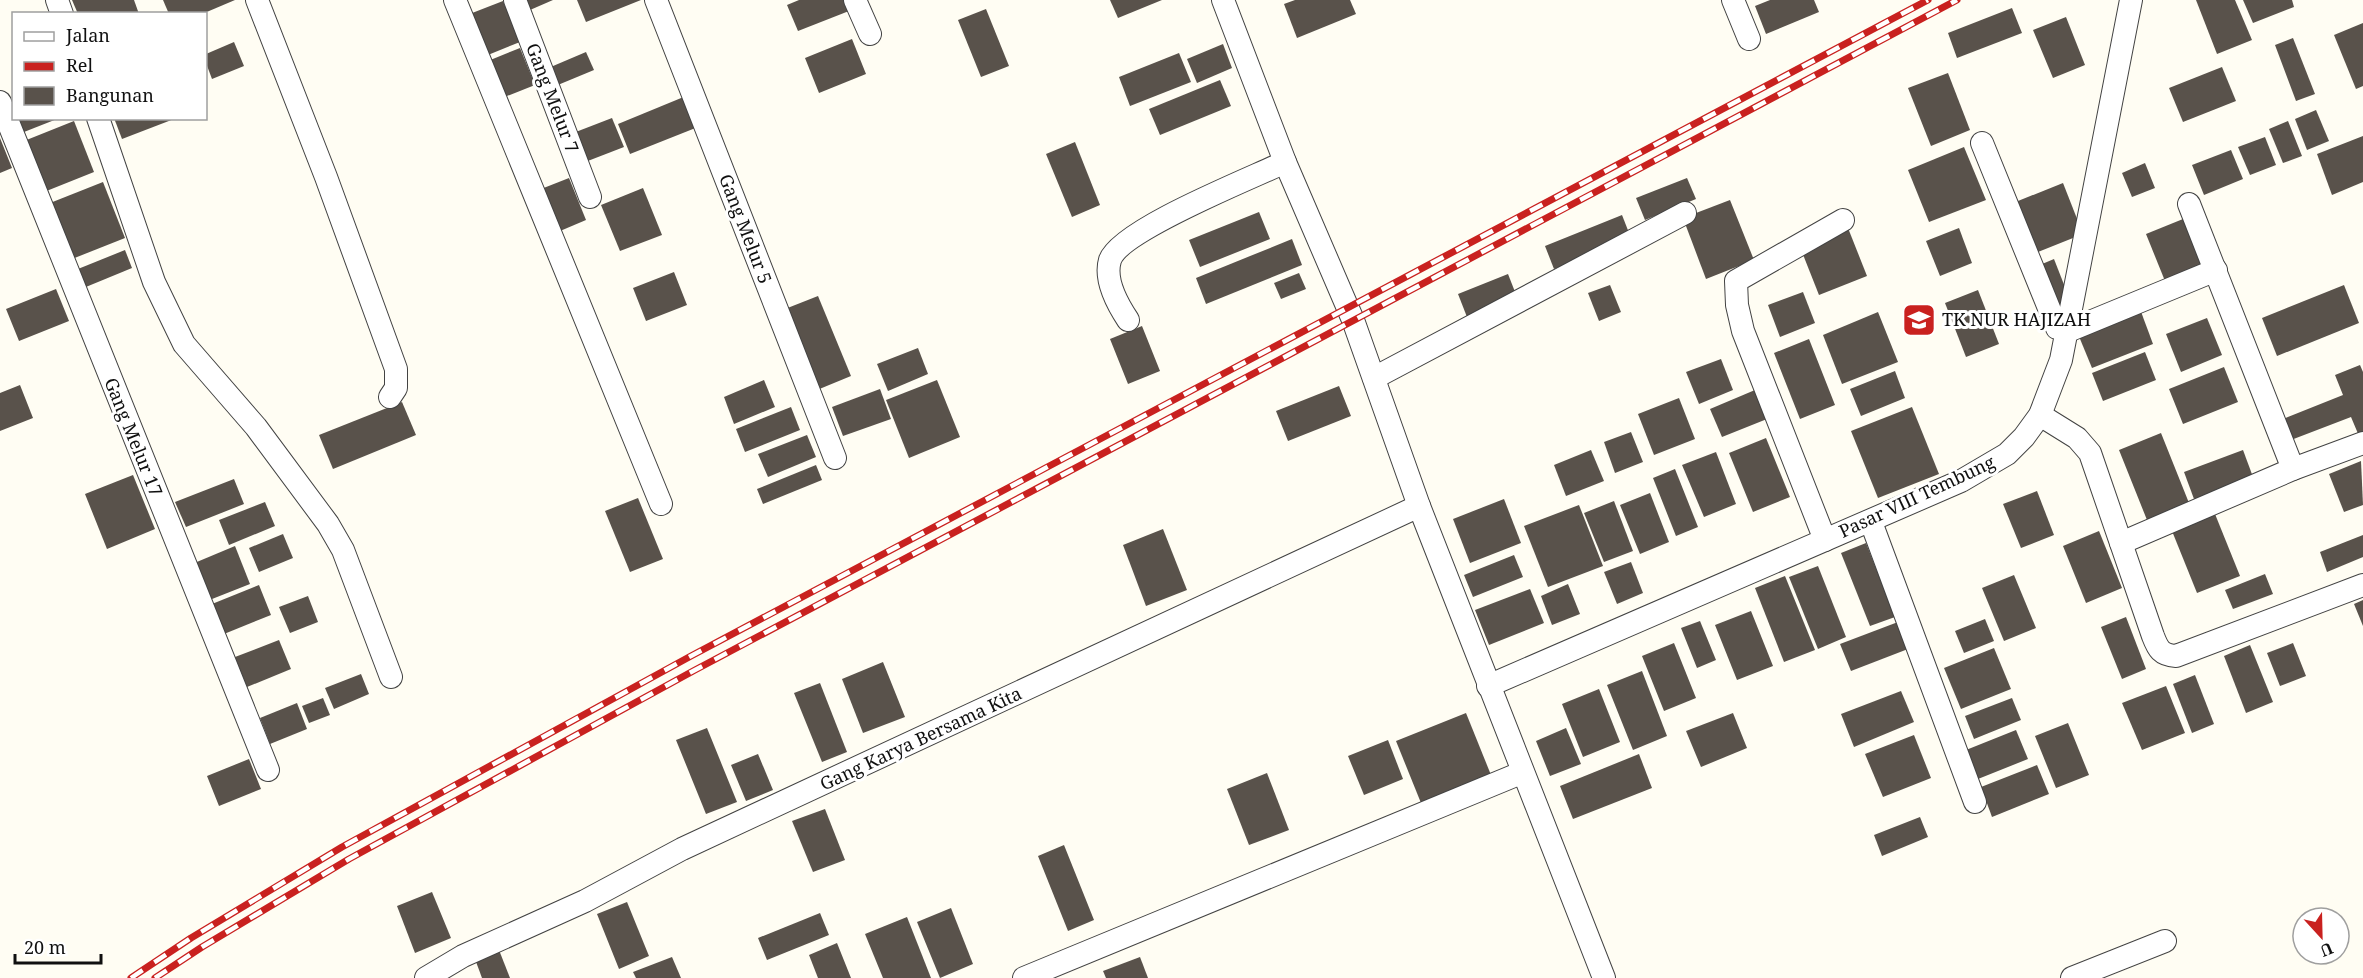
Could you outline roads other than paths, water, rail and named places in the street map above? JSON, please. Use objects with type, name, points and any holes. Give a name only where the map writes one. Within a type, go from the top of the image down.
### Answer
[{"type":"street","points":[[257,0],[326,177],[396,369],[396,388],[390,397]]},
{"type":"street","points":[[455,0],[661,504]]},
{"type":"street","name":"Gang Melur 7","points":[[514,0],[590,197]]},
{"type":"street","name":"Gang Melur 5","points":[[656,0],[835,458]]},
{"type":"street","points":[[855,0],[870,34]]},
{"type":"street","points":[[1222,0],[1285,162],[1353,320],[1419,506],[1521,773],[1604,978]]},
{"type":"street","points":[[1733,0],[1749,39]]},
{"type":"street","name":"Pasar VIII Tembung","points":[[1488,686],[1871,522],[1985,469],[2007,454],[2040,415],[2061,360],[2131,0]]},
{"type":"street","name":"Gang Melur 17","points":[[0,102],[268,770]]},
{"type":"street","points":[[99,120],[154,282],[184,344],[256,427],[328,524],[343,550],[391,677]]},
{"type":"street","points":[[1982,143],[2057,328],[2068,331],[2216,270]]},
{"type":"street","points":[[1128,320],[1119,306],[1110,281],[1110,261],[1117,249],[1138,232],[1161,220],[1285,162]]},
{"type":"street","points":[[2189,204],[2293,469]]},
{"type":"street","points":[[1374,378],[1685,213]]},
{"type":"street","points":[[1825,540],[1743,331],[1737,305],[1736,281],[1843,220]]},
{"type":"street","points":[[2040,415],[2077,438],[2090,453],[2153,636],[2158,649],[2164,655],[2176,656],[2363,585]]},
{"type":"street","points":[[2121,543],[2293,469],[2363,443]]},
{"type":"street","name":"Gang Karya Bersama Kita","points":[[426,978],[463,956],[585,901],[682,849],[1419,506]]},
{"type":"street","points":[[1871,522],[1975,802]]},
{"type":"street","points":[[1024,978],[1521,773]]},
{"type":"street","points":[[2072,978],[2165,941]]},
{"type":"railway","points":[[131,978],[191,938],[342,847],[691,656],[1928,0]]},
{"type":"railway","points":[[155,978],[202,947],[349,859],[695,670],[1957,0]]},
{"type":"place","name":"TK NUR HAJIZAH","points":[[1919,320]]}]
